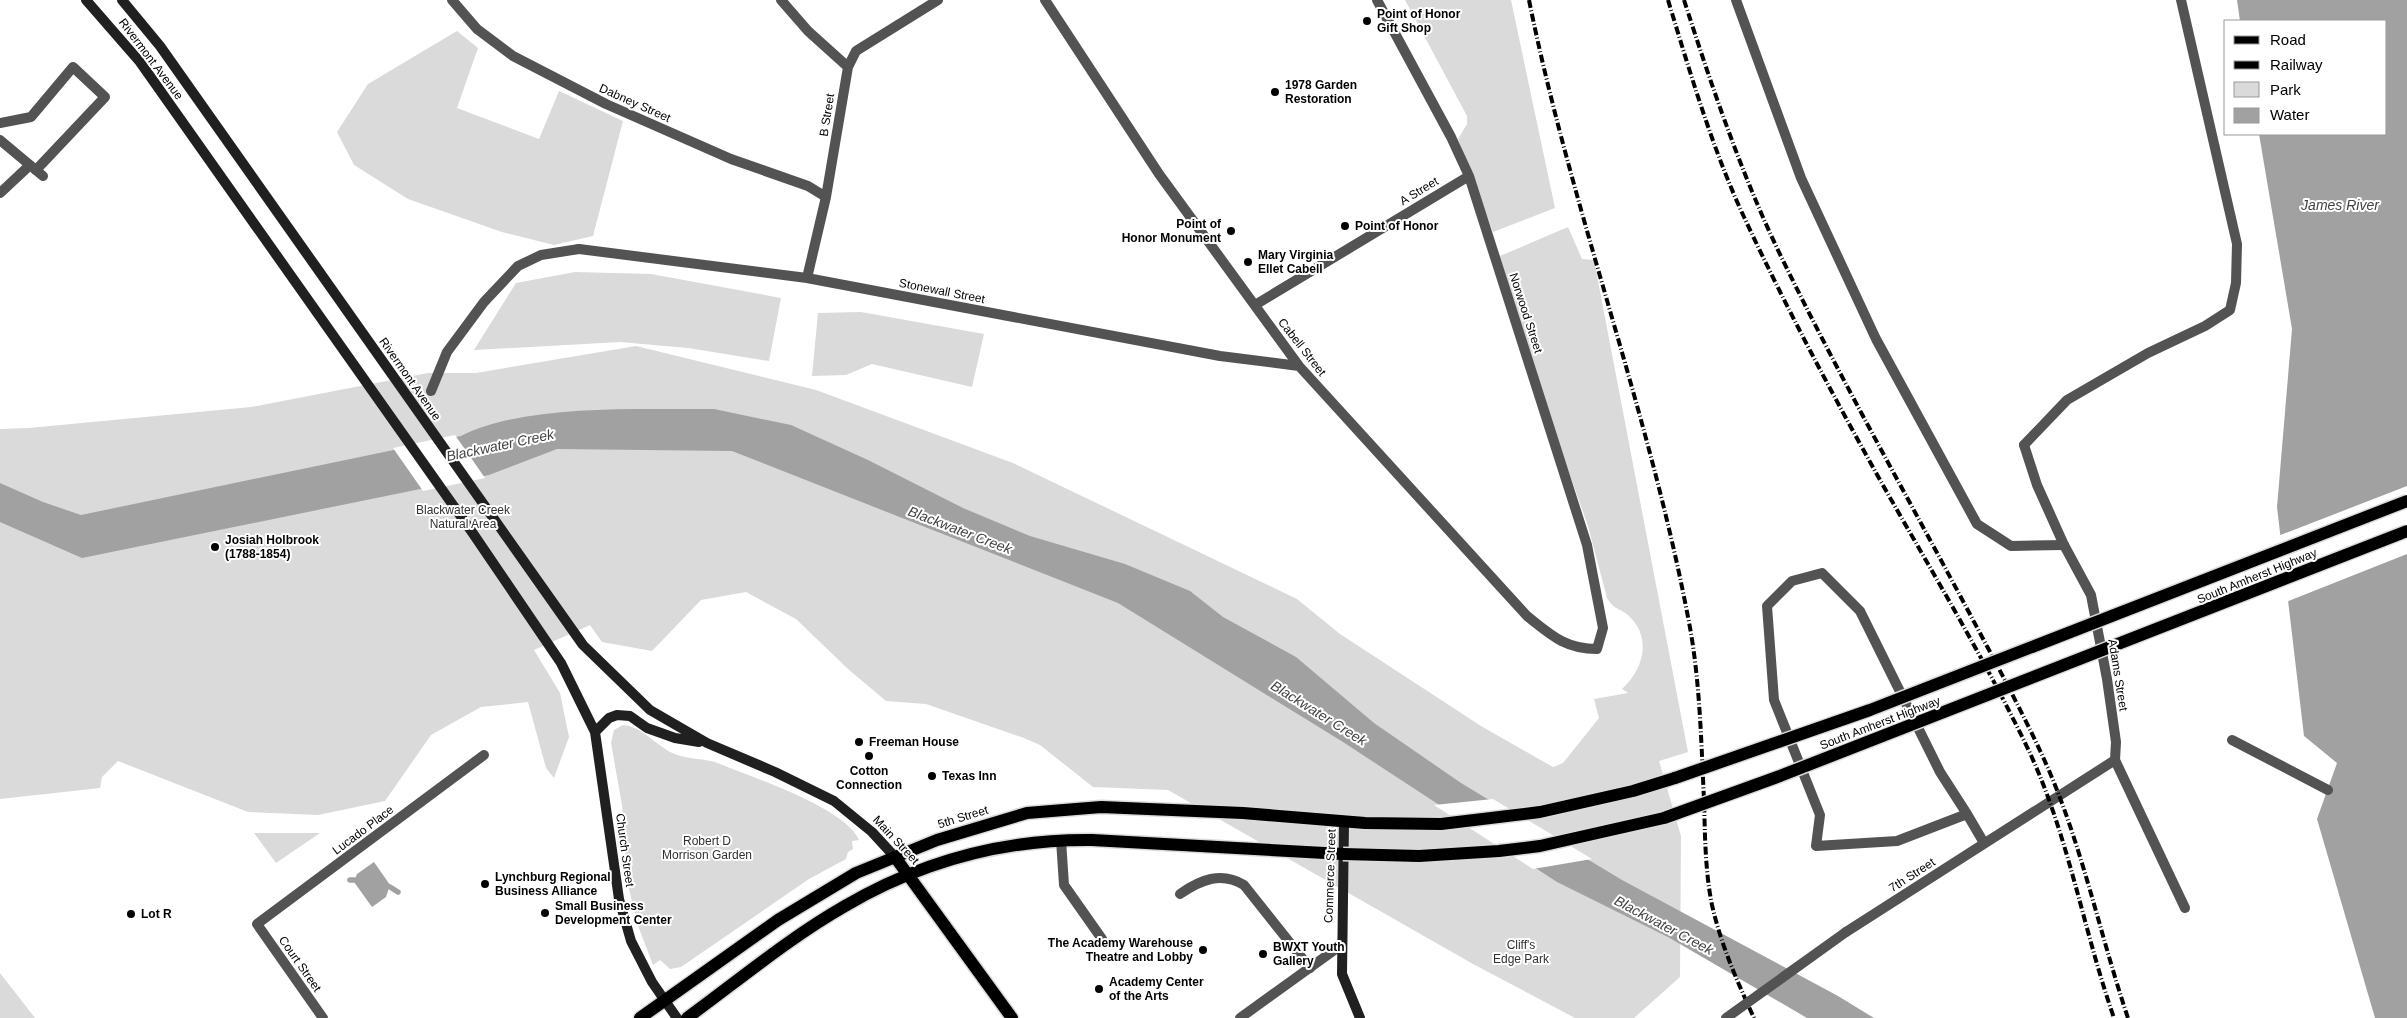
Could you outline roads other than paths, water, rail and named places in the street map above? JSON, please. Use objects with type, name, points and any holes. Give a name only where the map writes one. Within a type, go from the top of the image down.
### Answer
[{"type":"main road","name":"Rivermont Avenue","points":[[86,0],[140,62],[466,524],[561,663],[595,732]]},
{"type":"main road","name":"Rivermont Avenue","points":[[122,0],[160,46],[583,646],[650,710],[707,743]]},
{"type":"main road","name":"South Amherst Highway","points":[[1344,822],[1417,824],[1474,822],[1540,812],[1633,791],[1870,710],[2407,502]]},
{"type":"main road","name":"South Amherst Highway","points":[[1343,854],[1419,856],[1499,851],[1540,846],[1664,818],[1789,772],[2407,531]]},
{"type":"main road","points":[[595,732],[608,718],[616,715],[630,716],[647,728],[675,738],[707,743]]},
{"type":"main road","name":"Church Street","points":[[595,732],[619,899],[631,941],[647,973],[677,1018]]},
{"type":"main road","name":"Main Street","points":[[707,743],[775,772],[834,801],[872,832],[896,856],[1012,1018]]},
{"type":"main road","name":"5th Street","points":[[640,1018],[807,902],[856,873],[937,840],[1027,813],[1101,807],[1243,813],[1344,822]]},
{"type":"main road","name":"Commerce Street","points":[[1344,822],[1340,946],[1342,974],[1360,1018]]},
{"type":"main road","points":[[687,1018],[813,926],[846,905],[908,874],[1002,846],[1061,840],[1343,854]]},
{"type":"street","name":"Dabney Street","points":[[452,0],[477,29],[513,56],[606,104],[731,159],[808,186],[826,197]]},
{"type":"street","points":[[781,0],[808,31],[848,67]]},
{"type":"street","name":"B Street","points":[[807,278],[826,197],[848,67],[856,51],[938,0]]},
{"type":"street","name":"Cabell Street","points":[[1045,0],[1159,174],[1299,366],[1527,616],[1559,641],[1580,649],[1597,649]]},
{"type":"street","name":"Norwood Street","points":[[1377,0],[1451,137],[1469,176],[1586,544],[1603,628],[1597,649]]},
{"type":"street","points":[[1736,0],[1805,186],[1876,340],[1977,524],[2011,546],[2064,544]]},
{"type":"street","name":"Adams Street","points":[[2181,0],[2237,244],[2236,283],[2230,310],[2205,326],[2148,353],[2067,400],[2024,445],[2037,485],[2064,544],[2091,596],[2107,679],[2116,742],[2115,760],[2185,908]]},
{"type":"street","points":[[0,123],[31,117],[73,67],[105,97],[36,170],[0,193]]},
{"type":"street","points":[[0,140],[36,170]]},
{"type":"street","name":"A Street","points":[[1255,305],[1469,176]]},
{"type":"street","name":"Stonewall Street","points":[[431,391],[448,352],[484,302],[518,266],[541,255],[579,249],[807,278],[1220,356],[1299,366]]},
{"type":"street","points":[[1967,814],[1896,841],[1816,846],[1820,815],[1774,700],[1767,606],[1792,581],[1822,574],[1860,611],[1940,772],[1967,814],[1984,843]]},
{"type":"street","points":[[2232,740],[2328,790]]},
{"type":"street","name":"Lucado Place","points":[[257,924],[484,755]]},
{"type":"street","name":"7th Street","points":[[1726,1018],[1846,932],[2115,760]]},
{"type":"street","points":[[1061,840],[1064,885],[1102,939]]},
{"type":"street","points":[[1180,894],[1210,878],[1220,877],[1238,882],[1244,886],[1310,968]]},
{"type":"street","name":"Court Street","points":[[257,924],[323,1018]]},
{"type":"street","points":[[1240,1018],[1340,946]]},
{"type":"water","name":"James River","points":[[2237,0],[2407,0],[2407,1018],[2375,1018],[2317,819],[2337,763],[2304,736],[2277,507],[2292,329],[2259,135],[2387,135],[2387,20],[2240,20]]},
{"type":"water","name":"Blackwater Creek","points":[[714,409],[791,425],[868,460],[963,508],[1030,536],[1125,564],[1190,591],[1223,617],[1296,657],[1374,723],[1461,783],[1622,880],[1838,996],[1874,1018],[1807,1018],[1668,937],[1557,882],[1343,742],[1118,603],[732,451],[557,449],[489,475],[82,558],[0,522],[0,483],[43,502],[81,515],[461,436],[488,425],[518,418],[584,410]]},
{"type":"water","points":[[374,862],[390,885],[386,897],[372,907],[354,882],[357,874]]},
{"type":"waterway","points":[[350,880],[355,880]]},
{"type":"waterway","points":[[390,887],[398,892]]},
{"type":"railway","points":[[1529,0],[1546,78],[1566,155],[1631,385],[1671,539],[1688,617],[1698,685],[1706,852],[1712,905],[1725,949],[1754,1018]]},
{"type":"railway","points":[[1668,0],[1712,137],[1732,191],[1759,249],[1841,408],[1974,645],[2029,751],[2055,816],[2114,1018]]},
{"type":"railway","points":[[1684,0],[1726,125],[1776,246],[1844,381],[1995,660],[2043,757],[2079,853],[2128,1018]]},
{"type":"place","name":"Point of Honor Gift Shop","points":[[1367,21]]},
{"type":"place","name":"1978 Garden Restoration","points":[[1275,92]]},
{"type":"place","name":"Point of Honor","points":[[1345,226]]},
{"type":"place","name":"Point of Honor Monument","points":[[1231,231]]},
{"type":"place","name":"Mary Virginia Ellet Cabell","points":[[1248,262]]},
{"type":"place","name":"Josiah Holbrook (1788-1854)","points":[[215,547]]},
{"type":"place","name":"Freeman House","points":[[859,742]]},
{"type":"place","name":"Cotton Connection","points":[[869,756]]},
{"type":"place","name":"Texas Inn","points":[[932,776]]},
{"type":"place","name":"Lynchburg Regional Business Alliance","points":[[485,884]]},
{"type":"place","name":"Small Business Development Center","points":[[545,913]]},
{"type":"place","name":"Lot R","points":[[131,914]]},
{"type":"place","name":"The Academy Warehouse Theatre and Lobby","points":[[1203,950]]},
{"type":"place","name":"BWXT Youth Gallery","points":[[1263,954]]},
{"type":"place","name":"Academy Center of the Arts","points":[[1099,989]]},
{"type":"park label","name":"Blackwater Creek Natural Area","points":[[463,517]]},
{"type":"park label","name":"Robert D Morrison Garden","points":[[707,848]]},
{"type":"park label","name":"Cliff's Edge Park","points":[[1521,952]]}]
